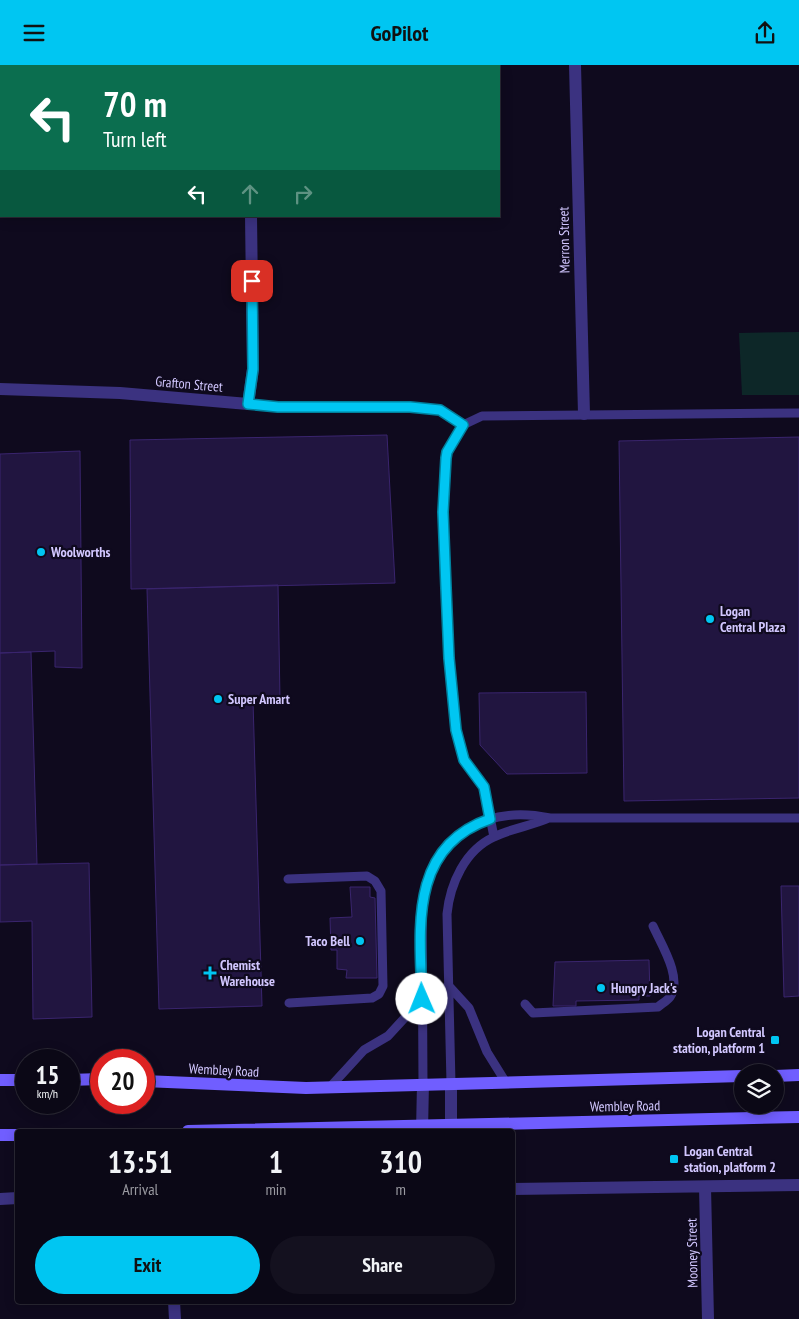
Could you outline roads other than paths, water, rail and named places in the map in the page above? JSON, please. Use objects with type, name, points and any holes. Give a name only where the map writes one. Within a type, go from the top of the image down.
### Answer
[{"type":"main road","points":[[784,1076],[799,1075]]},
{"type":"main road","name":"Wembley Road","points":[[155,1082],[241,1087],[306,1088],[423,1083],[734,1076]]},
{"type":"main road","points":[[0,1081],[15,1080]]},
{"type":"main road","name":"Wembley Road","points":[[422,1129],[799,1117]]},
{"type":"main road","points":[[0,1135],[15,1135]]},
{"type":"street","name":"Merron Street","points":[[575,65],[584,414]]},
{"type":"street","points":[[248,404],[253,369],[251,217]]},
{"type":"street","name":"Grafton Street","points":[[0,389],[120,393],[248,404]]},
{"type":"street","points":[[422,1129],[423,1083]]},
{"type":"street","points":[[451,1083],[451,1128]]},
{"type":"street","points":[[515,1189],[799,1185]]},
{"type":"street","name":"Mooney Street","points":[[706,1187],[708,1319]]},
{"type":"street","points":[[0,1199],[15,1198]]},
{"type":"street","points":[[174,1304],[175,1319]]},
{"type":"lane","points":[[248,404],[278,407],[410,407],[440,410],[463,425]]},
{"type":"lane","points":[[494,837],[484,787],[464,760],[459,745],[449,658],[443,512],[446,458],[447,452],[463,425],[482,417],[584,414],[799,413]]},
{"type":"lane","points":[[423,1083],[422,903],[427,882],[438,861],[452,841],[465,830],[490,819],[528,813],[550,817],[799,818]]},
{"type":"lane","points":[[451,1083],[448,898],[454,881],[467,858],[478,847],[494,837],[550,817]]},
{"type":"lane","points":[[288,879],[367,877],[375,881],[381,891],[383,986],[379,994],[372,998],[289,1003]]},
{"type":"lane","points":[[525,1004],[533,1013],[658,1007],[670,997],[675,985],[673,973],[653,926]]},
{"type":"lane","points":[[448,985],[469,1008],[487,1052],[505,1081]]},
{"type":"lane","points":[[331,1086],[364,1050],[388,1036],[422,999]]},
{"type":"place","name":"Woolworths","points":[[41,552]]},
{"type":"place","name":"Logan Central Plaza","points":[[710,619]]},
{"type":"place","name":"Super Amart","points":[[218,699]]},
{"type":"place","name":"Taco Bell","points":[[360,941]]},
{"type":"place","name":"Chemist Warehouse","points":[[210,973]]},
{"type":"place","name":"Hungry Jack's","points":[[601,988]]},
{"type":"place","name":"Logan Central station, platform 1","points":[[775,1040]]},
{"type":"place","name":"Logan Central station, platform 2","points":[[674,1159]]}]
